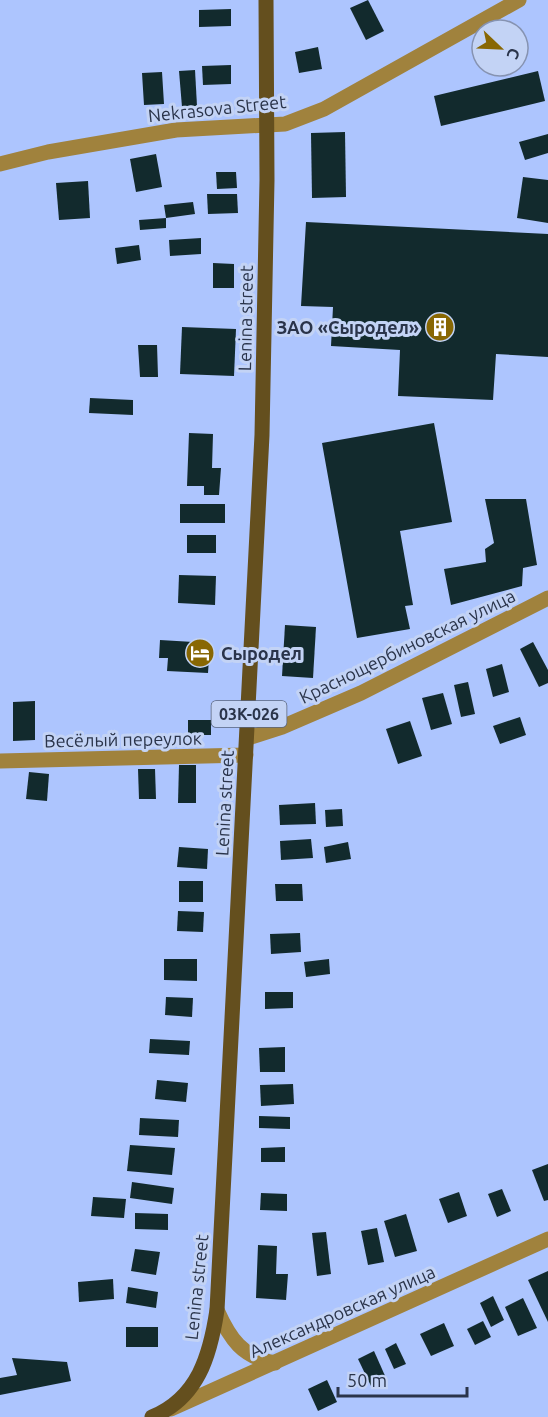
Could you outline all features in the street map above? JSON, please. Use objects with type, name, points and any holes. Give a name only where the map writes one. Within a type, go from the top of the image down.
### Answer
[{"type":"main road","name":"Lenina street","points":[[159,1414],[183,1397],[202,1370],[210,1351],[217,1310],[262,435],[267,126],[266,0]]},
{"type":"street","name":"Nekrasova Street","points":[[0,164],[48,152],[176,130],[285,124],[324,109],[519,0]]},
{"type":"street","name":"Краснощербиновская улица","points":[[248,738],[282,727],[362,693],[548,598]]},
{"type":"street","name":"Весёлый переулок","points":[[0,761],[246,755]]},
{"type":"street","name":"Александровская улица","points":[[159,1414],[548,1239]]},
{"type":"street","points":[[217,1310],[233,1341],[243,1352],[275,1363]]},
{"type":"building","points":[[368,0],[384,31],[366,40],[350,8]]},
{"type":"building","points":[[231,9],[231,26],[199,27],[199,10]]},
{"type":"building","points":[[318,47],[322,69],[299,73],[295,52]]},
{"type":"building","points":[[231,65],[231,84],[203,85],[202,66]]},
{"type":"building","points":[[195,70],[197,106],[182,107],[179,71]]},
{"type":"building","points":[[538,71],[545,101],[441,126],[434,96],[509,78],[530,78],[530,73]]},
{"type":"building","points":[[162,72],[164,104],[144,105],[142,73]]},
{"type":"building","points":[[345,132],[346,197],[312,198],[311,133]]},
{"type":"building","points":[[548,134],[548,153],[525,160],[519,142]]},
{"type":"building","points":[[156,154],[162,187],[136,192],[130,159]]},
{"type":"building","points":[[216,172],[236,172],[237,188],[217,189]]},
{"type":"building","points":[[523,177],[548,180],[548,223],[517,218]]},
{"type":"building","points":[[88,181],[90,218],[59,220],[56,183]]},
{"type":"building","points":[[207,194],[237,194],[238,213],[208,214]]},
{"type":"building","points":[[193,202],[195,214],[166,218],[164,205]]},
{"type":"building","points":[[166,218],[166,228],[140,230],[139,220]]},
{"type":"building","name":"ЗАО «Сыродел»","points":[[306,222],[548,234],[548,357],[496,354],[493,400],[398,396],[400,350],[331,346],[333,307],[301,306]]},
{"type":"building","points":[[201,238],[201,254],[170,256],[169,240]]},
{"type":"building","points":[[139,245],[141,260],[117,264],[115,248]]},
{"type":"building","points":[[213,263],[234,264],[234,288],[213,288]]},
{"type":"building","points":[[182,327],[236,329],[234,376],[180,374]]},
{"type":"building","points":[[138,345],[157,345],[158,377],[140,377]]},
{"type":"building","points":[[90,398],[133,400],[133,415],[89,413]]},
{"type":"building","points":[[434,423],[452,522],[400,531],[413,605],[405,606],[410,629],[357,638],[322,443]]},
{"type":"building","points":[[189,433],[213,434],[212,468],[221,468],[219,495],[204,495],[204,486],[187,486]]},
{"type":"building","points":[[485,499],[526,499],[537,565],[523,568],[522,586],[451,605],[444,569],[486,562],[485,549],[494,543]]},
{"type":"building","points":[[180,504],[225,504],[225,523],[180,523]]},
{"type":"building","points":[[187,535],[216,535],[216,553],[187,553]]},
{"type":"building","points":[[179,575],[216,576],[215,605],[178,603]]},
{"type":"building","points":[[285,625],[316,627],[313,678],[282,676]]},
{"type":"building","points":[[160,640],[210,643],[208,673],[167,671],[168,658],[159,658]]},
{"type":"building","points":[[533,642],[548,670],[548,683],[539,687],[520,649]]},
{"type":"building","points":[[502,664],[509,692],[493,697],[486,669]]},
{"type":"building","points":[[468,682],[475,714],[461,717],[454,685]]},
{"type":"building","points":[[443,693],[452,724],[431,730],[422,698]]},
{"type":"building","points":[[35,701],[35,740],[13,741],[13,702]]},
{"type":"building","points":[[520,717],[526,735],[500,744],[493,726]]},
{"type":"building","points":[[188,720],[211,720],[211,735],[188,735]]},
{"type":"building","points":[[410,721],[422,756],[398,764],[386,729]]},
{"type":"building","points":[[179,765],[196,765],[196,803],[178,803]]},
{"type":"building","points":[[138,769],[155,769],[156,799],[139,799]]},
{"type":"building","points":[[29,772],[49,774],[47,801],[26,799]]},
{"type":"building","points":[[315,803],[316,824],[280,825],[279,805]]},
{"type":"building","points":[[342,809],[343,826],[326,827],[325,810]]},
{"type":"building","points":[[311,839],[313,858],[281,860],[280,841]]},
{"type":"building","points":[[348,842],[351,859],[326,863],[324,847]]},
{"type":"building","points":[[179,847],[208,849],[207,869],[177,867]]},
{"type":"building","points":[[179,881],[203,881],[203,902],[179,902]]},
{"type":"building","points":[[275,884],[302,884],[303,901],[276,901]]},
{"type":"building","points":[[178,911],[204,912],[203,932],[177,931]]},
{"type":"building","points":[[300,933],[301,952],[271,954],[270,934]]},
{"type":"building","points":[[164,959],[197,959],[197,981],[164,980]]},
{"type":"building","points":[[329,959],[330,974],[306,977],[304,962]]},
{"type":"building","points":[[265,992],[293,992],[293,1008],[265,1009]]},
{"type":"building","points":[[166,997],[193,998],[192,1017],[165,1015]]},
{"type":"building","points":[[150,1039],[190,1041],[189,1055],[149,1053]]},
{"type":"building","points":[[285,1047],[285,1072],[260,1072],[259,1048]]},
{"type":"building","points":[[157,1080],[188,1083],[186,1102],[155,1099]]},
{"type":"building","points":[[293,1084],[294,1104],[261,1106],[260,1085]]},
{"type":"building","points":[[259,1116],[290,1117],[290,1129],[259,1128]]},
{"type":"building","points":[[140,1118],[179,1120],[178,1137],[139,1135]]},
{"type":"building","points":[[130,1145],[175,1148],[172,1175],[127,1171]]},
{"type":"building","points":[[285,1147],[285,1162],[261,1162],[261,1148]]},
{"type":"building","points":[[548,1164],[548,1200],[544,1201],[532,1170]]},
{"type":"building","points":[[132,1182],[174,1188],[172,1204],[130,1198]]},
{"type":"building","points":[[502,1189],[511,1211],[497,1217],[488,1194]]},
{"type":"building","points":[[459,1192],[467,1216],[448,1223],[439,1199]]},
{"type":"building","points":[[261,1193],[287,1194],[287,1211],[260,1210]]},
{"type":"building","points":[[93,1197],[126,1199],[124,1218],[91,1216]]},
{"type":"building","points":[[135,1213],[168,1214],[168,1230],[135,1229]]},
{"type":"building","points":[[406,1214],[417,1251],[395,1257],[384,1221]]},
{"type":"building","points":[[377,1228],[384,1262],[368,1265],[361,1231]]},
{"type":"building","points":[[326,1232],[331,1274],[317,1276],[312,1233]]},
{"type":"building","points":[[258,1245],[277,1246],[276,1274],[288,1274],[286,1300],[256,1298]]},
{"type":"building","points":[[135,1249],[160,1252],[156,1275],[131,1271]]},
{"type":"building","points":[[548,1271],[548,1322],[528,1280]]},
{"type":"building","points":[[113,1279],[114,1299],[79,1302],[78,1282]]},
{"type":"building","points":[[128,1287],[158,1292],[156,1308],[126,1303]]},
{"type":"building","points":[[493,1296],[504,1320],[491,1327],[480,1303]]},
{"type":"building","points":[[523,1298],[537,1328],[518,1336],[505,1307]]},
{"type":"building","points":[[483,1321],[491,1337],[475,1345],[467,1329]]},
{"type":"building","points":[[444,1323],[454,1346],[431,1356],[420,1334]]},
{"type":"building","points":[[126,1327],[158,1327],[158,1347],[126,1347]]},
{"type":"building","points":[[396,1343],[406,1364],[394,1369],[385,1349]]},
{"type":"building","points":[[374,1351],[386,1378],[371,1386],[358,1359]]},
{"type":"building","points":[[12,1358],[67,1362],[71,1381],[0,1395],[0,1378],[17,1375]]},
{"type":"building","points":[[327,1380],[337,1402],[318,1411],[308,1389]]},
{"type":"place","name":"ЗАО «Сыродел»","points":[[440,327]]},
{"type":"place","name":"Сыродел","points":[[200,653]]}]
